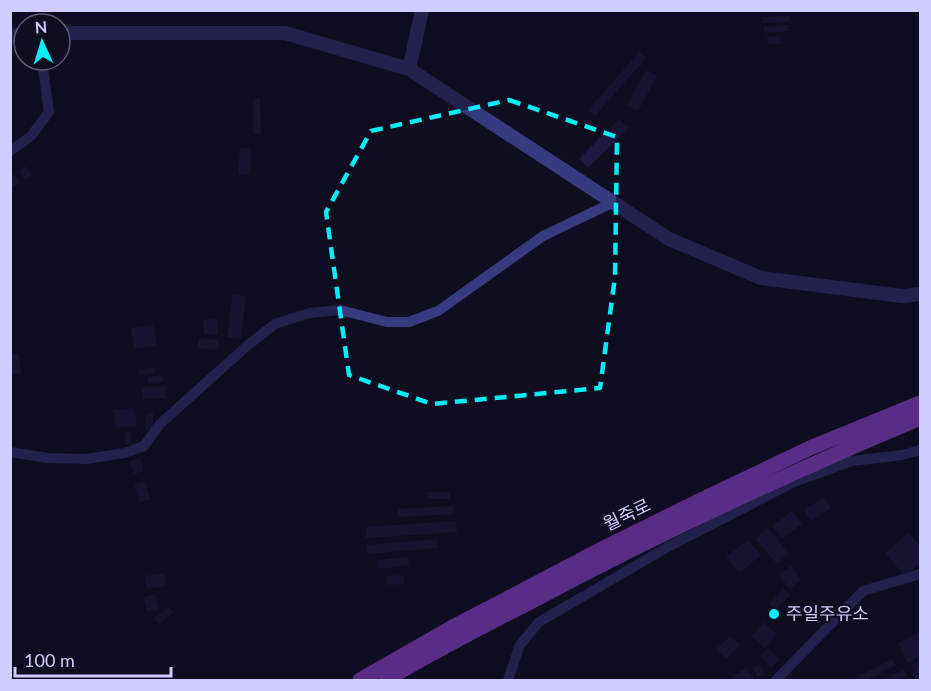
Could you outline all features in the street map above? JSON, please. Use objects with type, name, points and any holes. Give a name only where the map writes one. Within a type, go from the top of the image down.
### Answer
[{"type":"main road","name":"월죽로","points":[[360,681],[451,628],[678,511],[810,448],[921,403]]},
{"type":"main road","name":"월죽로","points":[[386,681],[421,659],[615,556],[808,465],[921,418]]},
{"type":"street","points":[[409,69],[422,10]]},
{"type":"street","points":[[72,33],[285,33],[409,69],[669,239],[761,278],[902,296],[921,294]]},
{"type":"street","points":[[10,151],[31,136],[49,112],[44,72]]},
{"type":"street","points":[[10,452],[48,458],[86,459],[125,453],[144,446],[160,424],[248,345],[275,324],[309,313],[340,310],[387,322],[409,322],[438,311],[543,236],[614,202]]},
{"type":"street","points":[[508,681],[520,645],[539,622],[666,548],[794,482],[852,461],[902,455],[921,450]]},
{"type":"street","points":[[776,681],[862,591],[921,574]]},
{"type":"highlighted area","points":[[509,100],[617,137],[615,277],[600,388],[432,404],[349,375],[326,212],[371,131]]},
{"type":"building","points":[[790,16],[790,22],[763,23],[763,17]]},
{"type":"building","points":[[788,25],[789,31],[764,33],[764,27]]},
{"type":"building","points":[[780,36],[781,44],[768,44],[767,37]]},
{"type":"building","points":[[639,52],[646,58],[595,116],[588,110]]},
{"type":"building","points":[[646,70],[657,76],[638,111],[627,105]]},
{"type":"building","points":[[253,99],[260,99],[261,134],[254,134]]},
{"type":"building","points":[[619,119],[629,128],[588,168],[579,159]]},
{"type":"building","points":[[240,148],[251,149],[250,175],[238,174]]},
{"type":"building","points":[[25,166],[32,174],[26,180],[19,171]]},
{"type":"building","points":[[14,174],[20,182],[12,188],[14,191],[10,194],[10,177]]},
{"type":"building","points":[[233,294],[246,296],[241,339],[227,337]]},
{"type":"building","points":[[217,319],[218,334],[204,335],[203,320]]},
{"type":"building","points":[[153,325],[157,346],[134,349],[131,328]]},
{"type":"building","points":[[199,338],[219,340],[218,350],[197,348]]},
{"type":"building","points":[[19,353],[21,374],[12,375],[10,354]]},
{"type":"building","points":[[155,367],[156,373],[139,375],[138,370]]},
{"type":"building","points":[[163,375],[164,381],[148,383],[148,377]]},
{"type":"building","points":[[166,386],[166,398],[142,399],[142,387]]},
{"type":"building","points":[[135,408],[137,426],[116,428],[114,410]]},
{"type":"building","points":[[153,413],[154,429],[146,430],[145,414]]},
{"type":"building","points":[[130,432],[132,444],[126,445],[124,433]]},
{"type":"building","points":[[140,458],[144,471],[134,474],[130,461]]},
{"type":"building","points":[[145,481],[150,499],[139,502],[134,484]]},
{"type":"building","points":[[428,492],[450,492],[450,499],[428,499]]},
{"type":"building","points":[[824,497],[831,508],[811,521],[804,510]]},
{"type":"building","points":[[454,506],[455,514],[398,517],[397,509]]},
{"type":"building","points":[[792,511],[802,524],[782,539],[772,526]]},
{"type":"building","points":[[456,521],[457,532],[366,538],[366,527]]},
{"type":"building","points":[[767,528],[789,553],[777,564],[755,539]]},
{"type":"building","points":[[909,533],[920,546],[920,563],[905,576],[885,553]]},
{"type":"building","points":[[437,539],[437,548],[367,554],[366,545]]},
{"type":"building","points":[[748,540],[761,555],[739,573],[726,557]]},
{"type":"building","points":[[408,557],[409,565],[379,569],[377,560]]},
{"type":"building","points":[[791,566],[801,580],[790,589],[779,575]]},
{"type":"building","points":[[164,573],[166,586],[147,589],[145,576]]},
{"type":"building","points":[[404,575],[404,584],[387,585],[386,576]]},
{"type":"building","points":[[784,589],[790,595],[775,610],[769,604]]},
{"type":"building","points":[[155,594],[159,609],[147,612],[143,597]]},
{"type":"building","points":[[169,607],[173,613],[159,624],[154,618]]},
{"type":"building","points":[[763,622],[777,634],[765,648],[752,636]]},
{"type":"building","points":[[920,632],[920,656],[907,663],[898,643]]},
{"type":"building","points":[[730,636],[740,645],[726,659],[716,649]]},
{"type":"building","points":[[768,648],[779,659],[771,667],[760,656]]},
{"type":"building","points":[[893,659],[896,665],[867,680],[851,680]]},
{"type":"building","points":[[920,662],[920,680],[917,680],[912,665]]},
{"type":"building","points":[[759,664],[765,673],[758,677],[752,668]]},
{"type":"building","points":[[746,667],[754,678],[728,680]]},
{"type":"building","points":[[904,670],[907,676],[897,680],[881,680]]},
{"type":"place","name":"주일주유소","points":[[774,614]]}]
